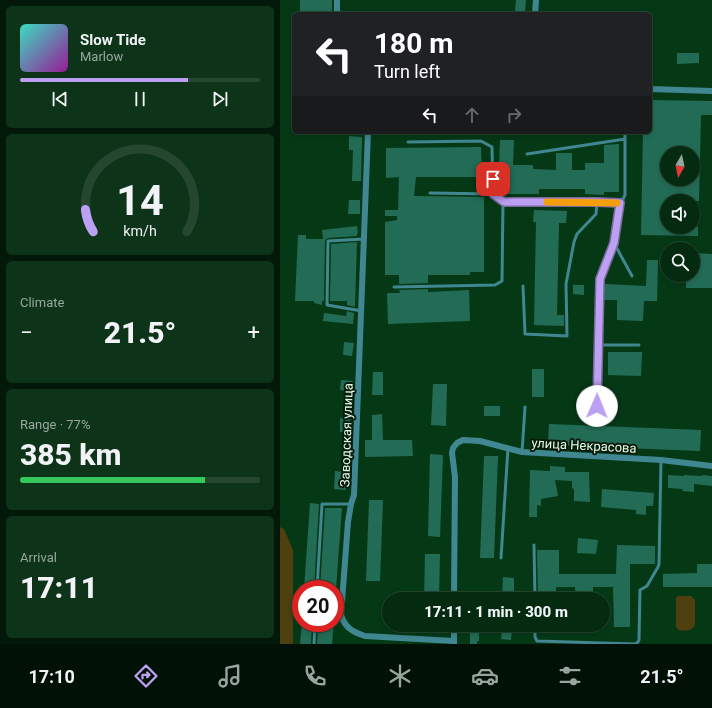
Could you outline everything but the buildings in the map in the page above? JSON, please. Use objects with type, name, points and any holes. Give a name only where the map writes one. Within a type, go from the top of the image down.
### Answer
[{"type":"street","points":[[337,0],[338,12]]},
{"type":"street","points":[[535,12],[536,0]]},
{"type":"street","points":[[652,89],[712,91]]},
{"type":"street","name":"Заводская улица","points":[[368,134],[354,495],[348,522],[341,615],[347,626],[365,636],[454,642]]},
{"type":"street","name":"улица Некрасова","points":[[454,592],[455,477],[452,454],[453,448],[457,443],[463,440],[480,441],[522,452],[661,460],[712,466]]},
{"type":"lane","points":[[597,406],[600,279],[614,243],[620,203],[625,194],[625,134]]},
{"type":"lane","points":[[526,154],[625,139]]},
{"type":"lane","points":[[408,142],[482,141],[492,147],[493,194]]},
{"type":"lane","points":[[430,193],[493,194],[504,202],[620,203]]},
{"type":"lane","points":[[394,287],[495,285],[502,281],[504,202]]},
{"type":"lane","points":[[523,286],[525,334],[567,336],[566,284],[574,242],[577,234],[596,214],[597,202]]},
{"type":"lane","points":[[362,311],[327,305],[328,241],[364,239]]},
{"type":"lane","points":[[614,243],[632,276]]},
{"type":"lane","points":[[598,345],[639,345]]},
{"type":"lane","points":[[522,452],[525,407]]},
{"type":"lane","points":[[501,558],[508,448]]},
{"type":"lane","points":[[535,632],[537,641],[635,644],[638,642],[640,590],[647,586],[659,564],[661,460]]},
{"type":"lane","points":[[318,580],[322,504],[351,504]]},
{"type":"lane","points":[[534,545],[535,592]]},
{"type":"lane","points":[[314,644],[315,632]]},
{"type":"shaded area","points":[[280,527],[284,529],[293,550],[293,644],[280,644]]},
{"type":"shaded area","points":[[678,596],[691,596],[695,600],[695,624],[691,629],[679,630],[676,627],[676,598]]},
{"type":"slow traffic","points":[[547,202],[617,203]]},
{"type":"route","points":[[493,179],[493,194],[504,202],[620,203],[614,243],[600,279],[597,406]]}]
